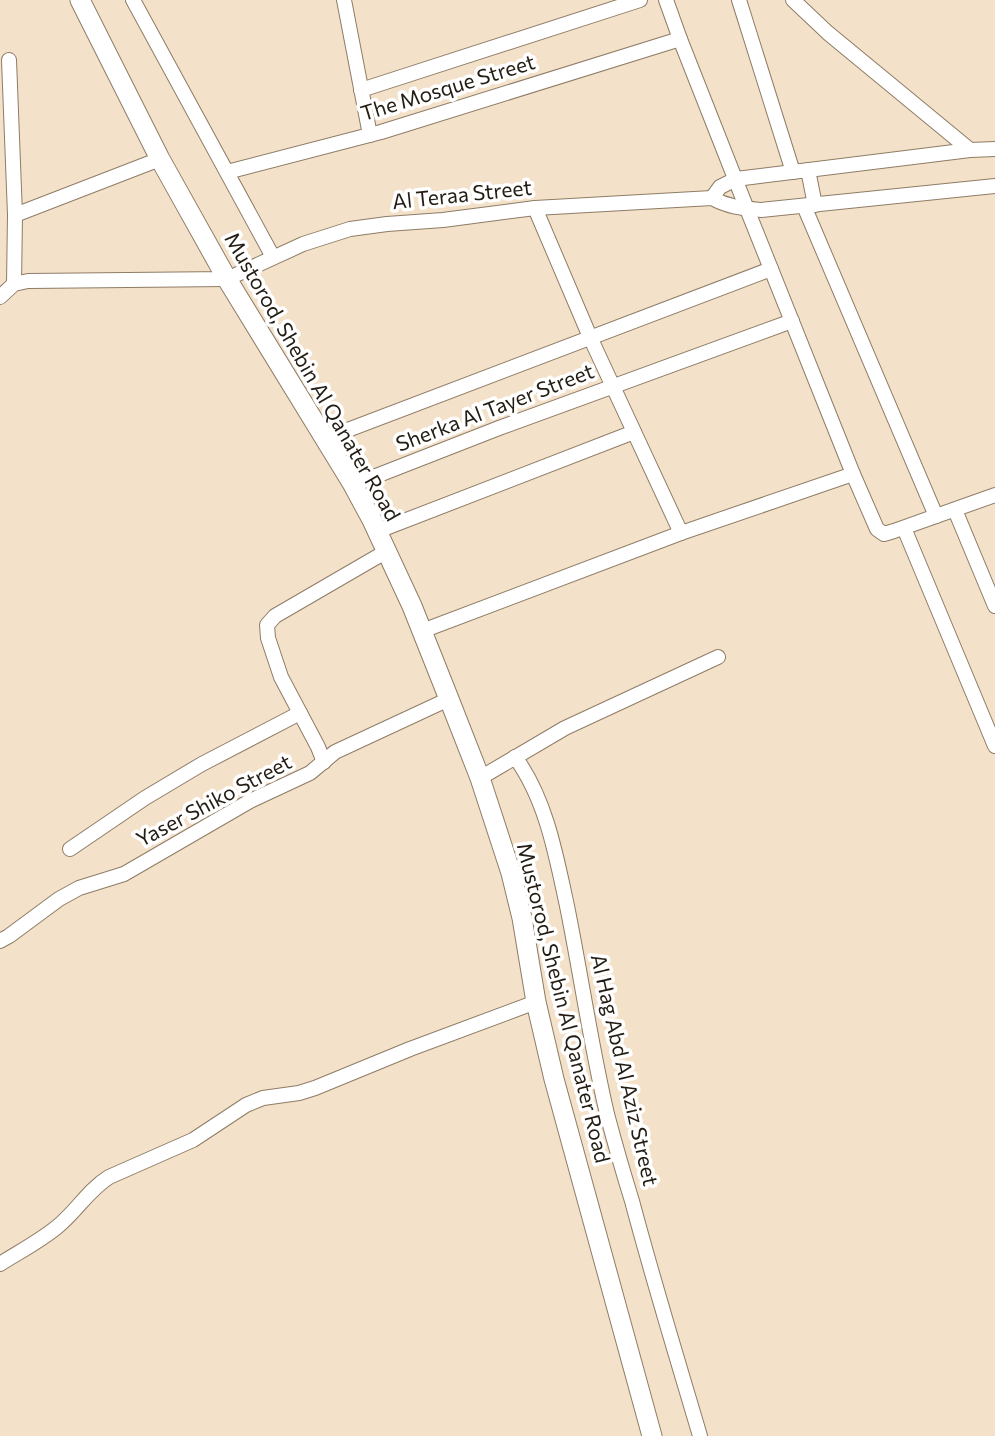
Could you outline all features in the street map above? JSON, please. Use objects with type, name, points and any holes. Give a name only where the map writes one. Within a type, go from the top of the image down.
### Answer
[{"type":"main road","name":"Mustorod, Shebin Al Qanater Road","points":[[80,0],[160,159],[233,276],[378,531],[484,775],[522,918],[536,1002],[554,1079],[652,1436]]},
{"type":"street","points":[[133,0],[227,172],[268,260]]},
{"type":"street","points":[[344,0],[370,135]]},
{"type":"street","points":[[361,90],[640,0]]},
{"type":"street","points":[[666,0],[747,209],[877,529],[884,534],[995,495]]},
{"type":"street","points":[[739,0],[800,171],[809,205],[936,516]]},
{"type":"street","points":[[793,0],[828,33],[970,150]]},
{"type":"street","name":"The Mosque Street","points":[[227,172],[370,135],[680,39]]},
{"type":"street","points":[[9,60],[15,215],[5,286],[28,281],[233,276]]},
{"type":"street","points":[[712,198],[720,187],[736,179],[995,149]]},
{"type":"street","points":[[15,215],[160,159]]},
{"type":"street","name":"Al Teraa Street","points":[[233,276],[303,244],[350,229],[535,208],[712,198],[734,208],[761,210],[995,186]]},
{"type":"street","points":[[535,208],[590,337],[681,533]]},
{"type":"street","points":[[324,439],[771,269]]},
{"type":"street","name":"Sherka Al Tayer Street","points":[[353,485],[499,428],[792,321]]},
{"type":"street","points":[[378,531],[634,432]]},
{"type":"street","points":[[422,631],[681,533],[853,474]]},
{"type":"street","points":[[955,510],[995,606]]},
{"type":"street","points":[[904,528],[995,746]]},
{"type":"street","points":[[324,762],[281,677],[268,638],[267,625],[275,616],[387,551]]},
{"type":"street","points":[[484,775],[565,728],[718,657]]},
{"type":"street","name":"Yaser Shiko Street","points":[[0,941],[58,899],[79,888],[124,874],[250,801],[310,773],[335,752],[449,699]]},
{"type":"street","points":[[71,849],[156,791],[300,713]]},
{"type":"street","name":"Al Hag Abd Al Aziz Street","points":[[511,759],[525,771],[532,785],[557,860],[608,1116],[700,1436]]},
{"type":"street","points":[[0,1264],[57,1228],[97,1185],[109,1177],[193,1140],[246,1105],[263,1098],[315,1088],[536,1002]]}]
